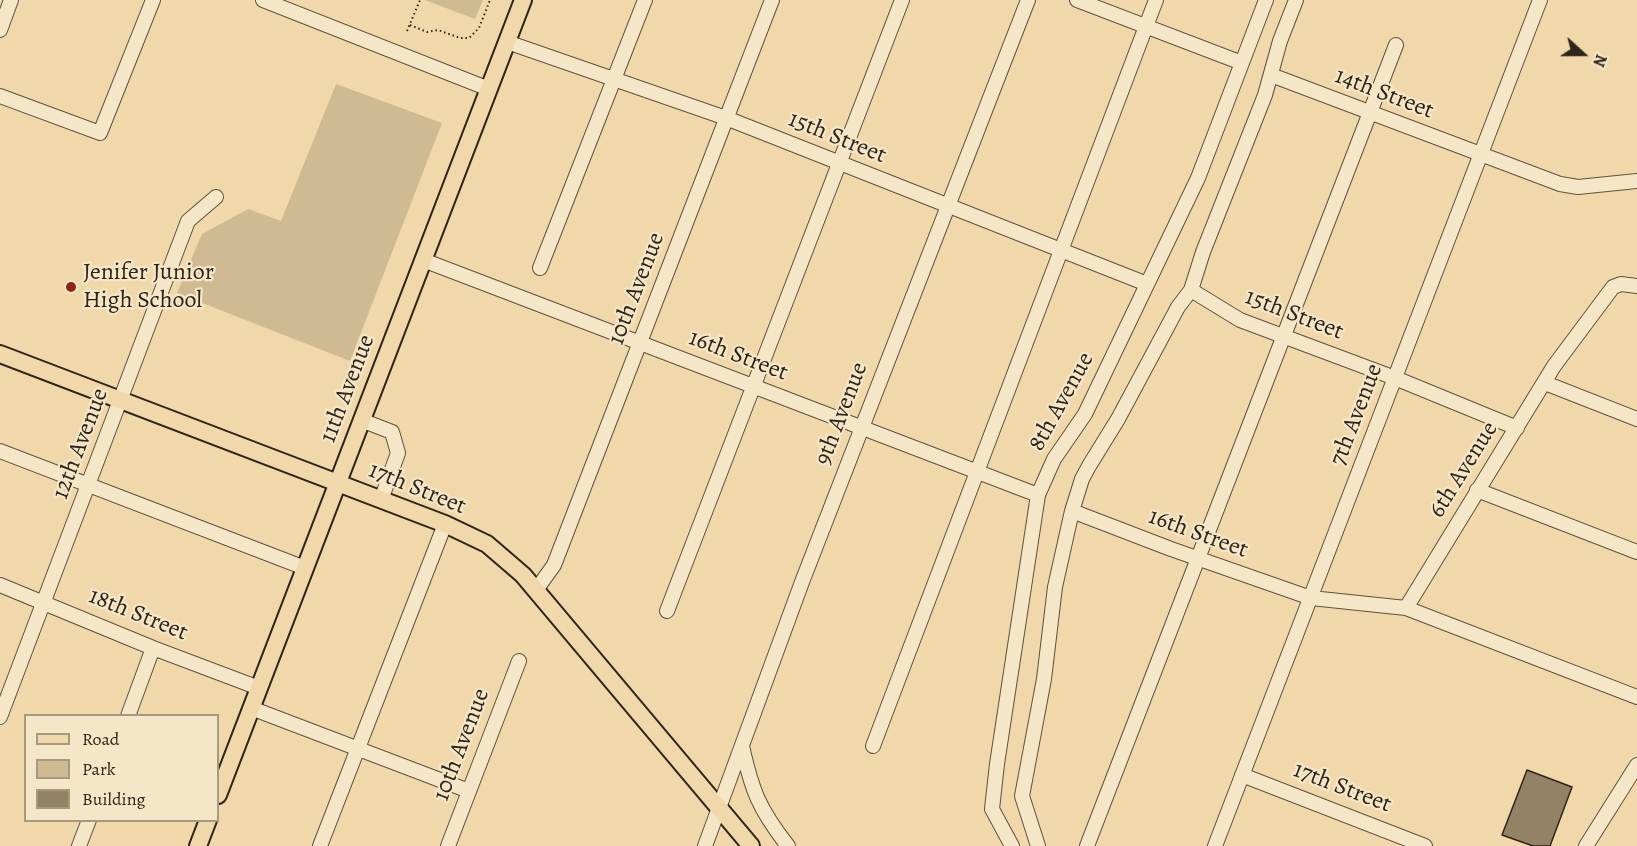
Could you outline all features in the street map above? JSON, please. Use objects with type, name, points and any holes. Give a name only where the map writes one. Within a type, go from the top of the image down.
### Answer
[{"type":"main road","name":"11th Avenue","points":[[219,792],[523,0]]},
{"type":"main road","name":"17th Street","points":[[0,354],[445,524],[487,544],[523,574],[718,808]]},
{"type":"main road","points":[[718,808],[751,846]]},
{"type":"main road","points":[[198,846],[207,822]]},
{"type":"street","points":[[0,30],[11,0]]},
{"type":"street","points":[[0,96],[100,133],[153,0]]},
{"type":"street","points":[[263,0],[489,89]]},
{"type":"street","points":[[540,268],[645,0]]},
{"type":"street","name":"10th Avenue","points":[[536,590],[554,565],[772,0]]},
{"type":"street","points":[[667,611],[902,0]]},
{"type":"street","name":"9th Avenue","points":[[705,846],[861,427],[1028,0]]},
{"type":"street","points":[[1077,0],[1242,63]]},
{"type":"street","points":[[873,746],[1156,0]]},
{"type":"street","name":"8th Avenue","points":[[1012,846],[992,809],[1038,495],[1054,459],[1085,414],[1198,178],[1266,0]]},
{"type":"street","points":[[1038,846],[1022,796],[1044,679],[1055,587],[1072,511],[1089,466],[1118,419],[1178,307],[1191,290],[1203,252],[1265,95],[1280,42],[1296,0]]},
{"type":"street","name":"7th Avenue","points":[[1215,846],[1540,0]]},
{"type":"street","name":"15th Street","points":[[507,42],[726,118],[1147,284]]},
{"type":"street","points":[[1087,846],[1396,45]]},
{"type":"street","name":"14th Street","points":[[1270,75],[1560,184],[1578,188],[1637,181]]},
{"type":"street","name":"12th Avenue","points":[[0,717],[188,221],[216,196]]},
{"type":"street","name":"16th Street","points":[[423,260],[1038,495]]},
{"type":"street","name":"6th Avenue","points":[[1406,608],[1554,366],[1613,287],[1621,284],[1637,286]]},
{"type":"street","name":"15th Street","points":[[1191,290],[1240,320],[1395,378],[1517,428]]},
{"type":"street","points":[[1545,383],[1637,419]]},
{"type":"street","points":[[362,420],[392,432],[398,453],[381,500]]},
{"type":"street","points":[[0,451],[305,567]]},
{"type":"street","points":[[1477,490],[1637,552]]},
{"type":"street","name":"16th Street","points":[[1072,511],[1311,598]]},
{"type":"street","points":[[320,846],[445,524]]},
{"type":"street","name":"18th Street","points":[[0,585],[153,648],[259,687]]},
{"type":"street","points":[[1311,598],[1406,608],[1637,697]]},
{"type":"street","points":[[129,714],[153,648]]},
{"type":"street","name":"10th Avenue","points":[[448,846],[519,661]]},
{"type":"street","points":[[251,708],[469,791]]},
{"type":"street","points":[[741,745],[757,801],[769,822],[788,846]]},
{"type":"street","points":[[1586,846],[1637,765]]},
{"type":"street","name":"17th Street","points":[[1242,776],[1425,846]]},
{"type":"street","points":[[79,846],[88,822]]},
{"type":"path","points":[[407,32],[420,0]]},
{"type":"path","points":[[410,26],[428,32],[438,30],[460,38],[469,38],[479,28],[490,0]]},
{"type":"green space","points":[[425,0],[483,0],[475,19]]},
{"type":"green space","points":[[336,84],[442,123],[350,361],[177,293],[202,234],[248,209],[281,221]]},
{"type":"building","points":[[1527,770],[1572,787],[1550,846],[1533,846],[1502,835]]},
{"type":"place","name":"Jenifer Junior High School","points":[[71,287]]}]
